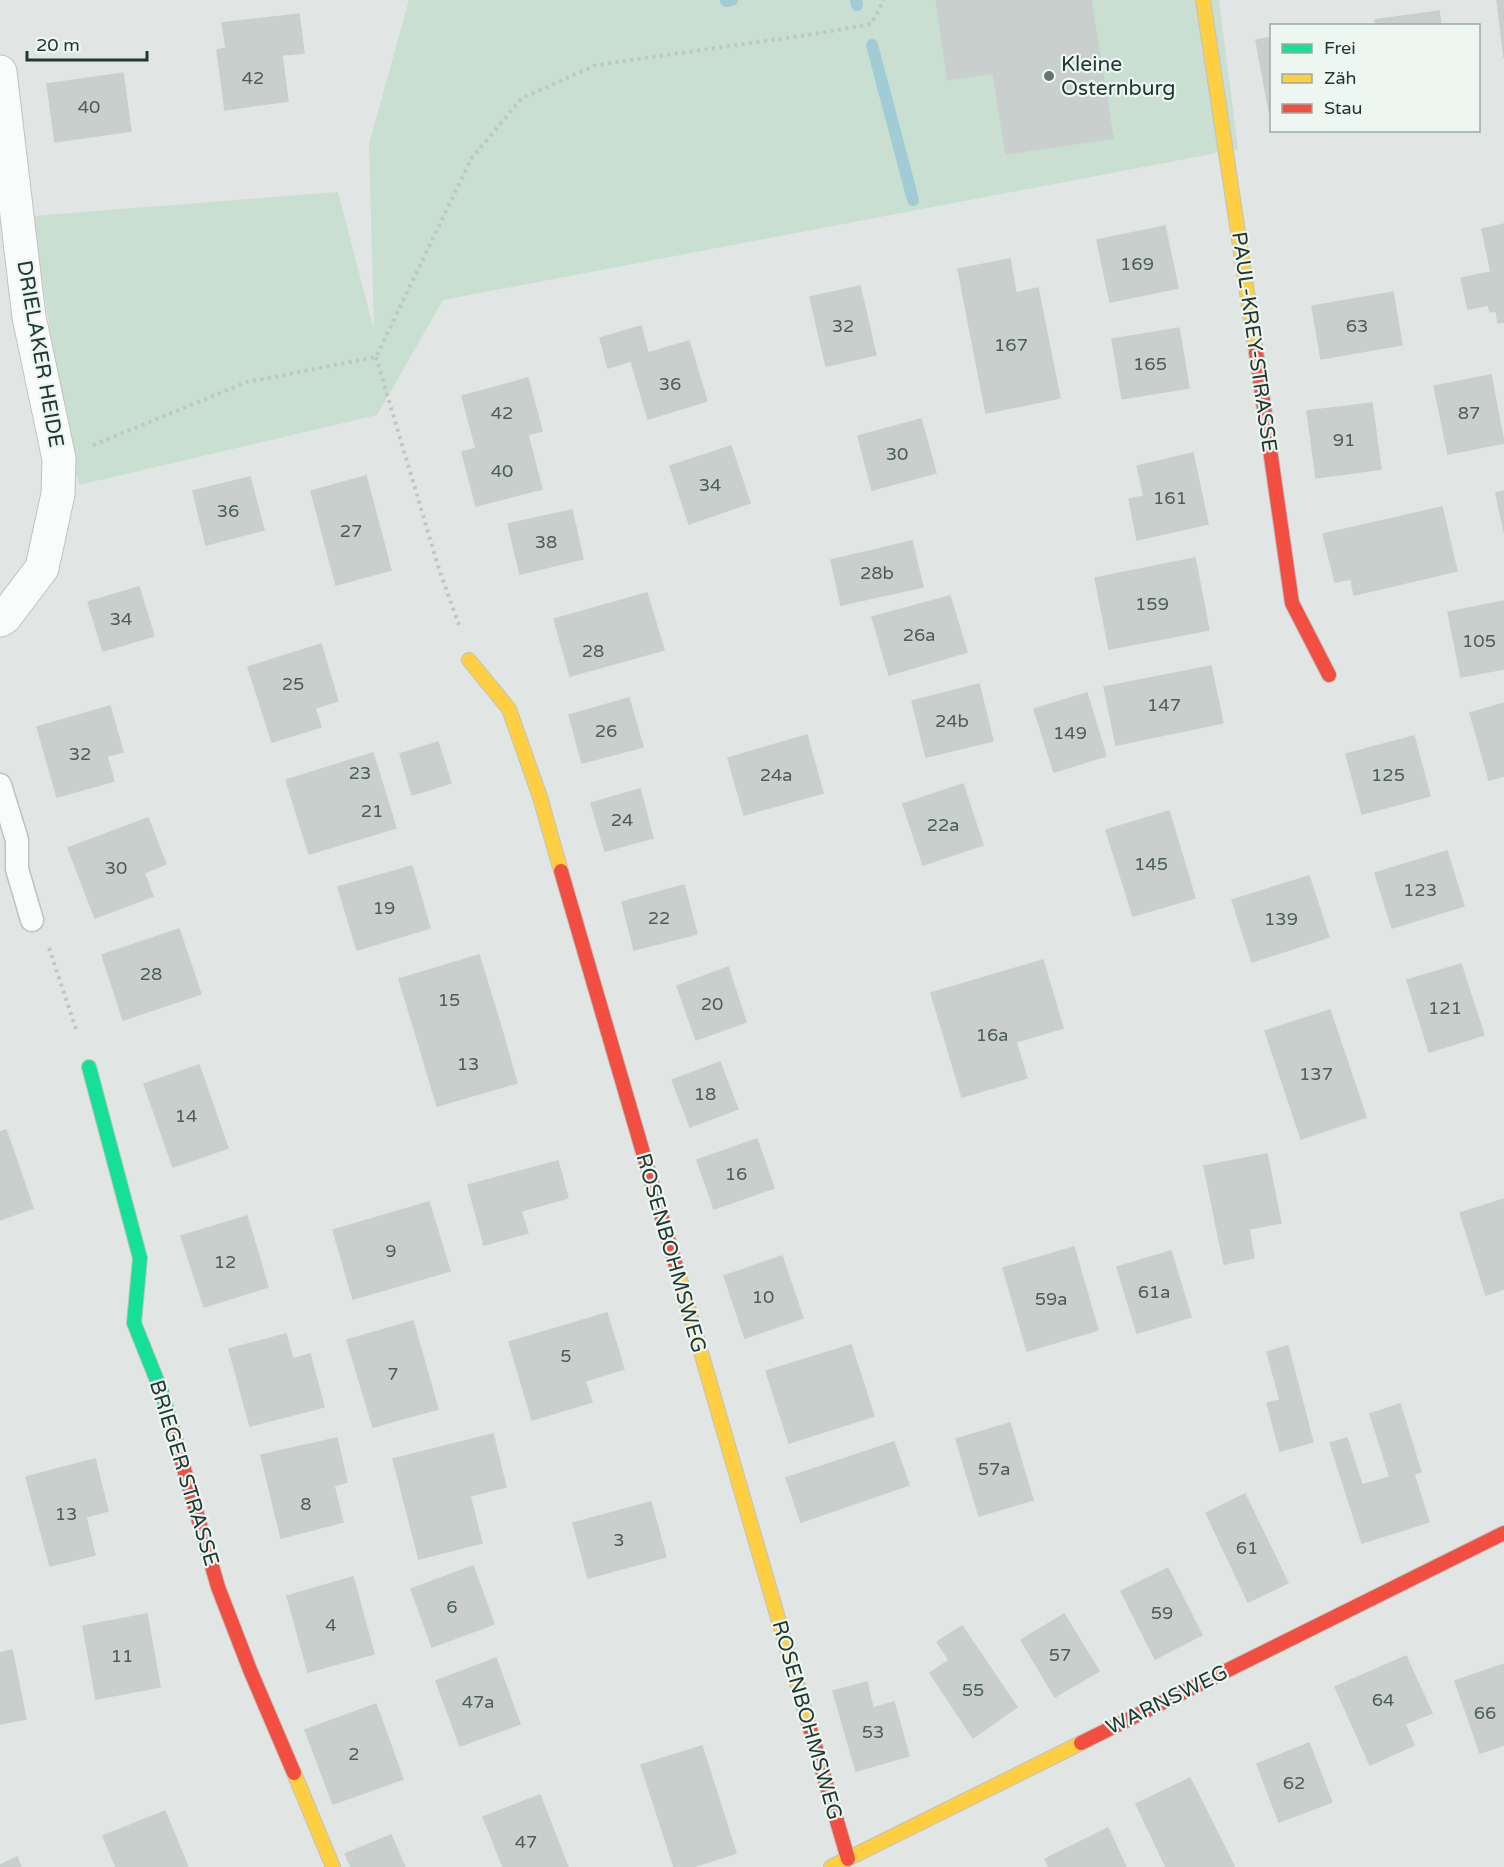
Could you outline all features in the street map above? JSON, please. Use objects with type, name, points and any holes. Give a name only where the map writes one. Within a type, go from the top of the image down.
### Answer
[{"type":"street","name":"PAUL-KREY-STRASSE","points":[[1203,0],[1292,603],[1329,675]]},
{"type":"street","name":"DRIELAKER HEIDE","points":[[0,72],[29,316],[59,459],[58,494],[42,568],[6,617],[0,620]]},
{"type":"street","name":"ROSENBOHMSWEG","points":[[469,660],[509,709],[540,797],[848,1858]]},
{"type":"street","name":"BRIEGER STRASSE","points":[[89,1067],[140,1258],[134,1323],[162,1393],[218,1587],[263,1702],[333,1867]]},
{"type":"street","name":"WARNSWEG","points":[[831,1867],[1504,1533]]},
{"type":"lane","points":[[0,785],[17,840],[17,869],[32,920]]},
{"type":"path","points":[[469,660],[376,357],[471,159],[522,98],[596,65],[871,24],[884,0]]},
{"type":"path","points":[[59,459],[247,382],[376,357]]},
{"type":"path","points":[[32,920],[46,938],[89,1067]]},
{"type":"green space","points":[[409,0],[1219,0],[1238,149],[443,300],[377,415],[79,485],[66,432],[32,216],[338,192],[374,330],[369,144]]},
{"type":"building","name":"Kleine Osternburg","points":[[936,0],[1091,0],[1113,138],[1006,154],[993,73],[948,80]]},
{"type":"building","points":[[1497,0],[1504,0],[1504,58]]},
{"type":"building","points":[[1439,11],[1441,24],[1376,24],[1375,20]]},
{"type":"building","points":[[299,14],[304,53],[282,55],[288,101],[225,110],[217,50],[226,48],[222,23]]},
{"type":"building","points":[[1270,37],[1269,111],[1256,40]]},
{"type":"building","points":[[123,73],[131,131],[55,142],[47,84]]},
{"type":"building","points":[[1504,224],[1504,322],[1498,323],[1496,311],[1490,312],[1488,305],[1468,309],[1461,278],[1491,272],[1482,229]]},
{"type":"building","points":[[1165,226],[1178,288],[1110,302],[1097,240]]},
{"type":"building","points":[[1010,259],[1016,293],[1038,288],[1060,398],[986,413],[958,269]]},
{"type":"building","points":[[860,286],[876,355],[826,366],[810,297]]},
{"type":"building","points":[[1393,292],[1402,345],[1321,359],[1312,306]]},
{"type":"building","points":[[641,326],[648,353],[689,341],[707,401],[648,419],[631,361],[608,368],[600,338]]},
{"type":"building","points":[[1179,328],[1189,388],[1122,399],[1112,339]]},
{"type":"building","points":[[1491,375],[1504,443],[1448,454],[1434,386]]},
{"type":"building","points":[[528,378],[542,431],[476,449],[462,396]]},
{"type":"building","points":[[1372,403],[1381,469],[1316,478],[1307,411]]},
{"type":"building","points":[[921,419],[936,473],[872,490],[858,436]]},
{"type":"building","points":[[528,435],[542,489],[476,506],[462,452]]},
{"type":"building","points":[[731,446],[750,503],[689,524],[670,466]]},
{"type":"building","points":[[1193,453],[1208,524],[1137,540],[1129,499],[1144,496],[1137,466]]},
{"type":"building","points":[[366,476],[391,570],[336,585],[311,491]]},
{"type":"building","points":[[250,477],[264,530],[206,545],[193,491]]},
{"type":"building","points":[[1504,491],[1504,532],[1496,493]]},
{"type":"building","points":[[1442,507],[1457,571],[1354,595],[1351,579],[1335,582],[1323,534]]},
{"type":"building","points":[[572,510],[583,559],[520,574],[508,524]]},
{"type":"building","points":[[912,541],[923,587],[841,605],[831,560]]},
{"type":"building","points":[[1195,558],[1209,630],[1109,649],[1095,578]]},
{"type":"building","points":[[139,587],[154,636],[103,651],[88,602]]},
{"type":"building","points":[[647,593],[664,650],[570,676],[554,619]]},
{"type":"building","points":[[950,596],[967,652],[889,675],[872,617]]},
{"type":"building","points":[[1504,601],[1504,669],[1461,677],[1448,612]]},
{"type":"building","points":[[321,644],[338,701],[315,708],[321,727],[272,742],[248,667]]},
{"type":"building","points":[[1211,666],[1223,723],[1116,745],[1104,687]]},
{"type":"building","points":[[979,684],[993,741],[926,757],[912,701]]},
{"type":"building","points":[[1087,693],[1106,756],[1054,772],[1034,709]]},
{"type":"building","points":[[629,698],[643,747],[582,763],[569,715]]},
{"type":"building","points":[[1504,703],[1504,776],[1489,780],[1470,713]]},
{"type":"building","points":[[110,706],[123,752],[107,756],[114,781],[57,797],[37,727]]},
{"type":"building","points":[[807,735],[823,793],[744,815],[728,758]]},
{"type":"building","points":[[1414,736],[1430,796],[1362,814],[1346,754]]},
{"type":"building","points":[[438,742],[451,783],[412,795],[400,754]]},
{"type":"building","points":[[373,753],[396,828],[309,854],[286,780]]},
{"type":"building","points":[[963,784],[983,845],[923,865],[903,804]]},
{"type":"building","points":[[640,789],[653,838],[605,851],[591,803]]},
{"type":"building","points":[[1169,811],[1195,898],[1133,916],[1106,830]]},
{"type":"building","points":[[148,818],[166,864],[144,873],[153,896],[95,918],[68,848]]},
{"type":"building","points":[[1447,851],[1464,906],[1392,928],[1375,873]]},
{"type":"building","points":[[412,866],[430,928],[357,950],[338,887]]},
{"type":"building","points":[[1309,876],[1329,937],[1252,962],[1232,900]]},
{"type":"building","points":[[684,885],[697,934],[634,950],[622,902]]},
{"type":"building","points":[[179,929],[201,994],[123,1020],[102,955]]},
{"type":"building","points":[[479,955],[499,1020],[419,1045],[399,979]]},
{"type":"building","points":[[1043,960],[1063,1028],[1016,1042],[1027,1078],[962,1097],[931,993]]},
{"type":"building","points":[[1461,964],[1484,1035],[1429,1052],[1407,980]]},
{"type":"building","points":[[728,967],[746,1022],[696,1040],[677,986]]},
{"type":"building","points":[[1330,1010],[1366,1117],[1301,1139],[1265,1031]]},
{"type":"building","points":[[499,1020],[517,1083],[437,1106],[419,1045]]},
{"type":"building","points":[[720,1062],[738,1109],[690,1127],[672,1080]]},
{"type":"building","points":[[199,1065],[228,1148],[173,1167],[144,1084]]},
{"type":"building","points":[[6,1130],[18,1164],[0,1170],[0,1132]]},
{"type":"building","points":[[757,1139],[774,1188],[714,1209],[697,1160]]},
{"type":"building","points":[[1267,1154],[1281,1223],[1249,1229],[1254,1258],[1224,1264],[1204,1166]]},
{"type":"building","points":[[558,1161],[568,1198],[521,1211],[528,1233],[484,1245],[468,1185]]},
{"type":"building","points":[[18,1164],[33,1208],[0,1220],[0,1170]]},
{"type":"building","points":[[1504,1199],[1504,1289],[1486,1295],[1460,1213]]},
{"type":"building","points":[[429,1202],[450,1271],[353,1299],[333,1230]]},
{"type":"building","points":[[247,1216],[268,1287],[204,1307],[181,1236]]},
{"type":"building","points":[[1074,1247],[1098,1330],[1027,1351],[1003,1268]]},
{"type":"building","points":[[1171,1251],[1191,1317],[1137,1333],[1117,1267]]},
{"type":"building","points":[[782,1256],[803,1318],[745,1338],[724,1276]]},
{"type":"building","points":[[607,1313],[624,1369],[585,1381],[592,1402],[532,1420],[509,1342]]},
{"type":"building","points":[[413,1321],[438,1409],[373,1427],[347,1340]]},
{"type":"building","points":[[286,1334],[293,1359],[310,1354],[324,1407],[250,1426],[229,1349]]},
{"type":"building","points":[[851,1345],[874,1416],[789,1443],[766,1371]]},
{"type":"building","points":[[1288,1346],[1313,1442],[1280,1451],[1267,1403],[1280,1400],[1267,1352]]},
{"type":"building","points":[[1400,1404],[1421,1472],[1414,1474],[1429,1522],[1362,1543],[1330,1443],[1347,1438],[1362,1485],[1390,1477],[1370,1414]]},
{"type":"building","points":[[1010,1423],[1033,1500],[979,1516],[956,1439]]},
{"type":"building","points":[[493,1434],[506,1487],[470,1496],[482,1543],[419,1559],[393,1459]]},
{"type":"building","points":[[337,1438],[347,1482],[334,1486],[343,1522],[281,1538],[261,1455]]},
{"type":"building","points":[[894,1442],[909,1485],[801,1522],[786,1478]]},
{"type":"building","points":[[95,1459],[108,1511],[86,1517],[95,1555],[50,1566],[26,1477]]},
{"type":"building","points":[[1245,1494],[1288,1583],[1248,1602],[1206,1513]]},
{"type":"building","points":[[651,1502],[666,1557],[588,1578],[573,1523]]},
{"type":"building","points":[[473,1566],[494,1624],[432,1647],[411,1589]]},
{"type":"building","points":[[1168,1568],[1202,1635],[1155,1659],[1121,1591]]},
{"type":"building","points":[[353,1577],[374,1654],[308,1672],[287,1596]]},
{"type":"building","points":[[147,1614],[160,1687],[96,1699],[83,1626]]},
{"type":"building","points":[[1064,1614],[1099,1671],[1055,1697],[1021,1640]]},
{"type":"building","points":[[962,1626],[1017,1707],[973,1738],[930,1673],[949,1660],[937,1642]]},
{"type":"building","points":[[12,1650],[26,1719],[0,1724],[0,1653]]},
{"type":"building","points":[[1406,1656],[1432,1713],[1405,1724],[1414,1745],[1370,1765],[1335,1687]]},
{"type":"building","points":[[496,1658],[520,1724],[460,1746],[436,1681]]},
{"type":"building","points":[[1504,1664],[1504,1745],[1480,1753],[1455,1681]]},
{"type":"building","points":[[867,1682],[873,1708],[894,1702],[909,1756],[856,1771],[833,1691]]},
{"type":"building","points":[[376,1704],[403,1779],[333,1804],[305,1730]]},
{"type":"building","points":[[1309,1743],[1332,1802],[1279,1822],[1257,1764]]},
{"type":"building","points":[[702,1746],[736,1853],[693,1867],[674,1867],[641,1765]]},
{"type":"building","points":[[1190,1778],[1234,1866],[1232,1867],[1166,1867],[1136,1804]]},
{"type":"building","points":[[540,1795],[568,1867],[503,1867],[483,1817]]},
{"type":"building","points":[[165,1811],[188,1867],[116,1867],[103,1836]]},
{"type":"building","points":[[1108,1828],[1126,1867],[1049,1867],[1045,1859]]},
{"type":"building","points":[[391,1835],[405,1867],[351,1867],[345,1854]]},
{"type":"building","points":[[17,1857],[21,1867],[0,1867],[0,1865]]},
{"type":"waterway","points":[[726,1],[732,0]]},
{"type":"waterway","points":[[856,0],[857,5]]},
{"type":"waterway","points":[[872,45],[913,200]]},
{"type":"traffic: fast","points":[[89,1067],[140,1258],[134,1323],[162,1393],[169,1417]]},
{"type":"traffic: slow","points":[[1203,0],[1256,352]]},
{"type":"traffic: slow","points":[[469,660],[509,709],[540,797],[561,871]]},
{"type":"traffic: slow","points":[[676,1266],[809,1725]]},
{"type":"traffic: slow","points":[[831,1867],[1081,1743]]},
{"type":"traffic: slow","points":[[294,1773],[333,1867]]},
{"type":"traffic: jam","points":[[1256,352],[1292,603],[1329,675]]},
{"type":"traffic: jam","points":[[561,871],[676,1266]]},
{"type":"traffic: jam","points":[[169,1417],[218,1587],[294,1773]]},
{"type":"traffic: jam","points":[[1081,1743],[1504,1533]]},
{"type":"traffic: jam","points":[[809,1725],[848,1859]]},
{"type":"place","name":"Kleine Osternburg","points":[[1049,76]]}]
